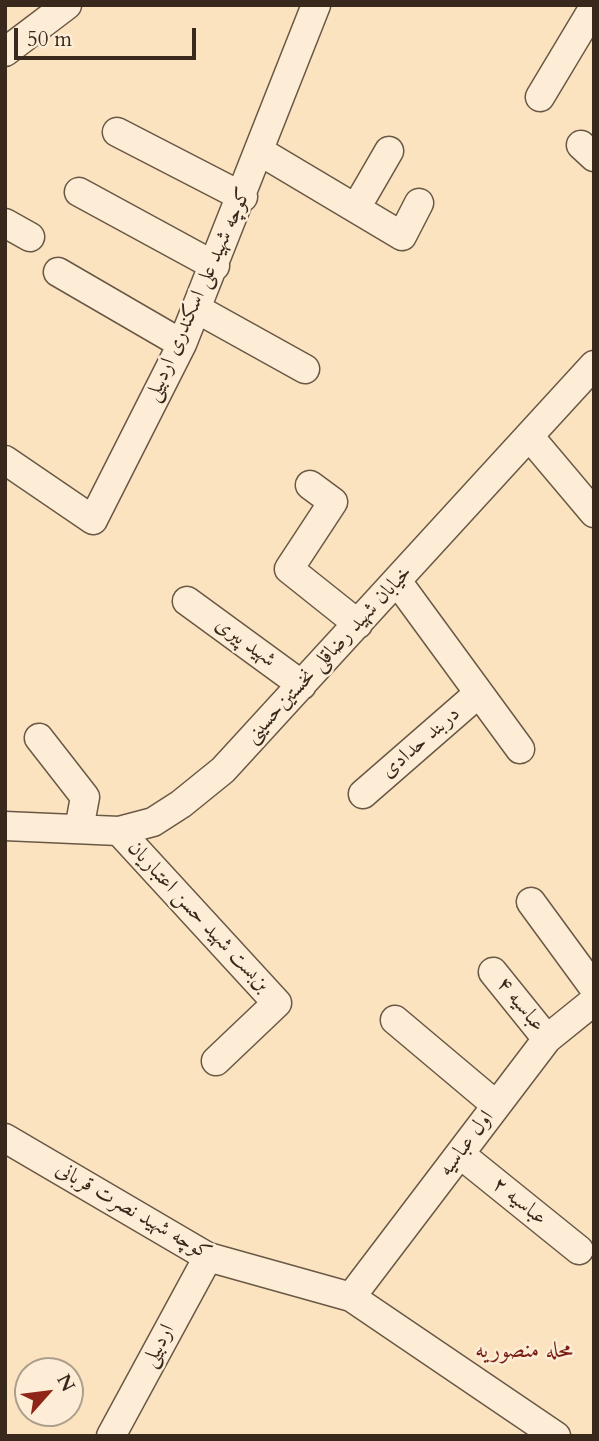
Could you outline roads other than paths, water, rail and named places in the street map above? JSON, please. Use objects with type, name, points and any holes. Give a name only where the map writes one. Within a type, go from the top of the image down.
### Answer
[{"type":"street","points":[[5,52],[67,5]]},
{"type":"street","name":"کوچه شهید علی اسکندری اردبیلی","points":[[5,460],[93,520],[182,344],[261,152],[316,5]]},
{"type":"street","points":[[540,97],[587,10]]},
{"type":"street","points":[[117,132],[243,197]]},
{"type":"street","points":[[356,208],[389,151]]},
{"type":"street","points":[[261,152],[402,236],[419,203]]},
{"type":"street","points":[[79,192],[215,266]]},
{"type":"street","points":[[5,223],[30,237]]},
{"type":"street","points":[[58,272],[182,344]]},
{"type":"street","points":[[197,309],[304,369]]},
{"type":"street","name":"خیابان شهید رضاقلی نخستین‌حسینی","points":[[5,826],[119,831],[152,822],[181,804],[223,769],[594,365]]},
{"type":"street","points":[[529,436],[594,513]]},
{"type":"street","points":[[310,485],[333,502],[289,569],[358,624]]},
{"type":"street","name":"دربند حدادی","points":[[397,581],[520,749]]},
{"type":"street","name":"شهید پیری","points":[[187,601],[302,685]]},
{"type":"street","name":"دربند حدادی","points":[[363,793],[479,692]]},
{"type":"street","points":[[39,738],[85,797],[79,829]]},
{"type":"street","name":"بن‌بست شهید حسن اعتباریان","points":[[119,831],[277,1003],[216,1061]]},
{"type":"street","points":[[531,902],[594,988]]},
{"type":"street","name":"عباسیه ۴","points":[[493,972],[547,1039]]},
{"type":"street","name":"اول عباسیه","points":[[351,1297],[547,1039],[594,1002]]},
{"type":"street","points":[[395,1020],[496,1105]]},
{"type":"street","name":"کوچه شهید نصرت قربانی","points":[[6,1140],[208,1257],[351,1297],[556,1436]]},
{"type":"street","name":"عباسیه ۲","points":[[460,1154],[579,1250]]},
{"type":"street","name":"اردبیلی","points":[[111,1436],[208,1257]]},
{"type":"district","name":"محله منصوریه","points":[[524,1352]]}]
